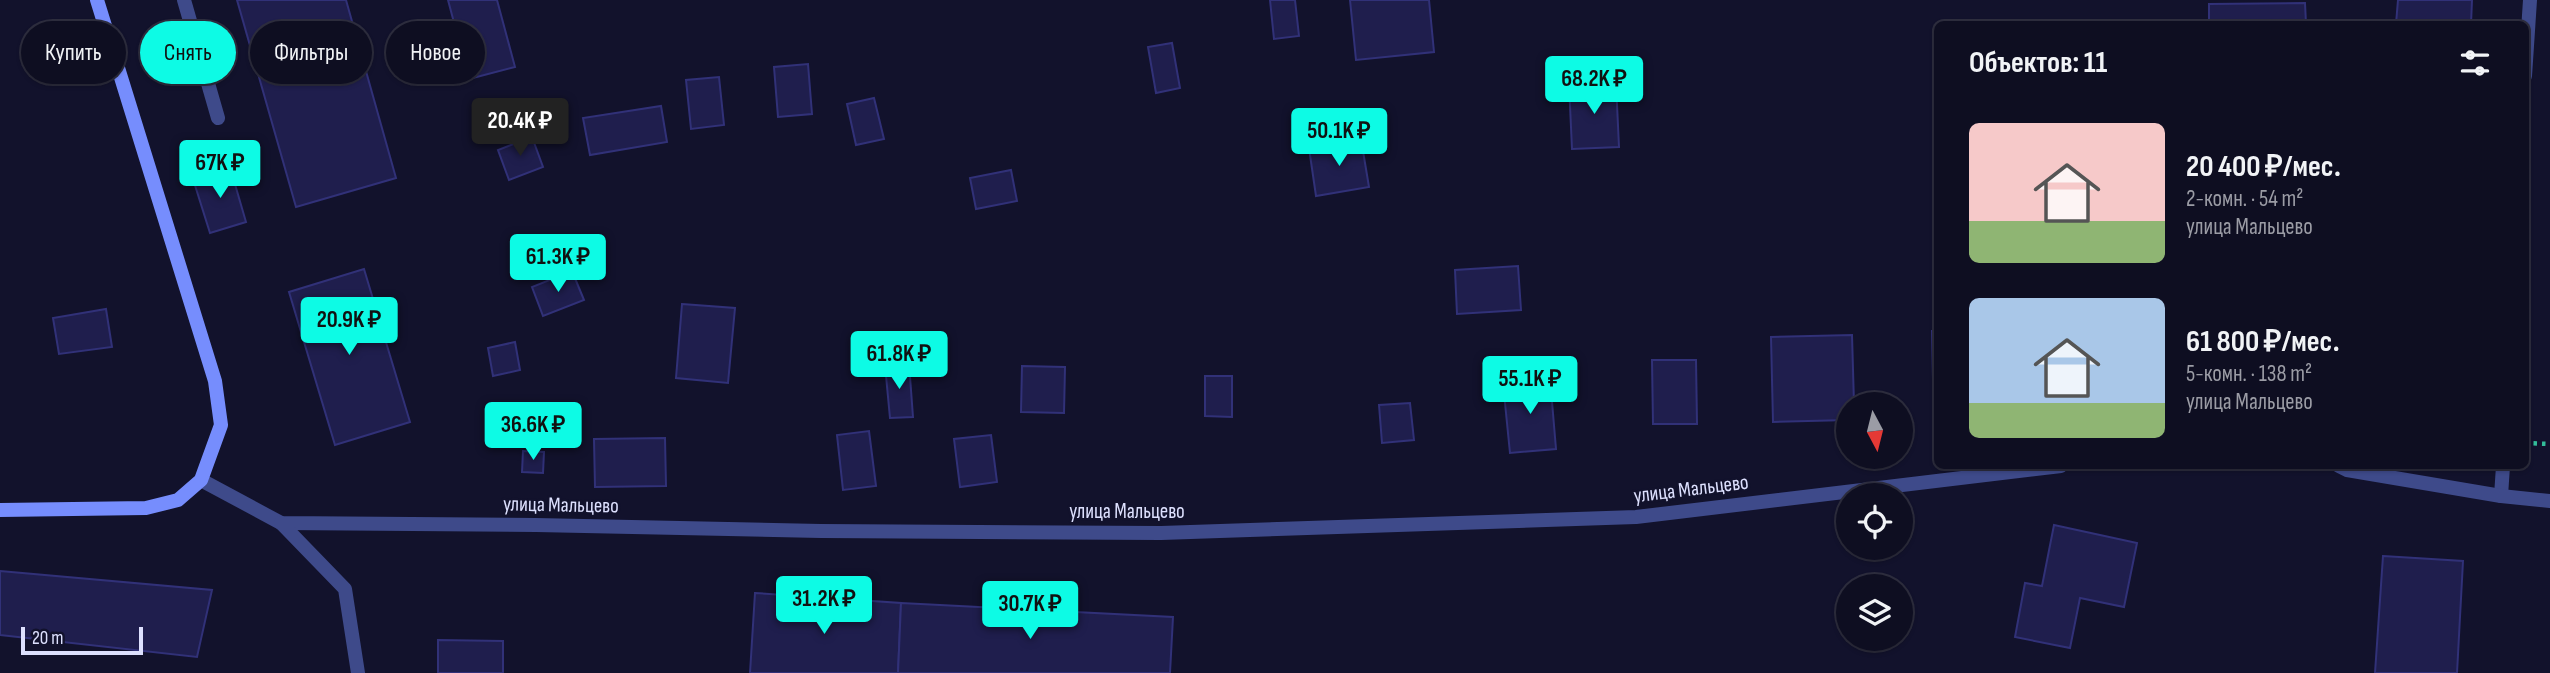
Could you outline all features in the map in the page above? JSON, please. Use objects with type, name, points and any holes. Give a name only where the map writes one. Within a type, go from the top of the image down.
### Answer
[{"type":"street","points":[[0,510],[146,508],[178,500],[201,480],[221,425],[215,381],[97,0]]},
{"type":"street","points":[[184,0],[218,118]]},
{"type":"street","points":[[2529,21],[2530,0]]},
{"type":"street","name":"улица Мальцево","points":[[201,480],[281,523],[1148,533],[1636,517],[2036,469]]},
{"type":"street","points":[[2345,469],[2501,496],[2550,501]]},
{"type":"street","points":[[2501,496],[2502,469]]},
{"type":"street","points":[[281,523],[345,589],[358,673]]},
{"type":"path","points":[[2529,443],[2550,444]]},
{"type":"building","points":[[237,0],[346,0],[352,21],[250,21],[250,46]]},
{"type":"building","points":[[448,0],[497,0],[515,67],[485,75],[485,21],[454,21]]},
{"type":"building","points":[[1270,0],[1295,0],[1299,36],[1274,39]]},
{"type":"building","points":[[1350,0],[1429,0],[1434,52],[1356,60]]},
{"type":"building","points":[[2398,0],[2472,0],[2471,21],[2396,21]]},
{"type":"building","points":[[2305,3],[2306,21],[2209,21],[2209,4]]},
{"type":"building","points":[[1172,43],[1180,88],[1156,93],[1148,47]]},
{"type":"building","points":[[808,64],[812,114],[778,117],[774,67]]},
{"type":"building","points":[[719,77],[724,125],[691,129],[686,80]]},
{"type":"building","points":[[1616,83],[1619,147],[1572,149],[1569,84]]},
{"type":"building","points":[[261,84],[370,84],[396,178],[296,207]]},
{"type":"building","points":[[874,98],[884,139],[856,145],[847,104]]},
{"type":"building","points":[[661,106],[667,142],[590,155],[583,118]]},
{"type":"building","points":[[532,137],[543,167],[509,180],[498,150]]},
{"type":"building","points":[[1361,139],[1369,187],[1316,196],[1309,148]]},
{"type":"building","points":[[230,167],[246,222],[210,233],[193,179]]},
{"type":"building","points":[[1011,170],[1017,201],[976,209],[970,178]]},
{"type":"building","points":[[1518,266],[1521,310],[1457,314],[1455,270]]},
{"type":"building","points":[[364,269],[410,422],[335,445],[289,292]]},
{"type":"building","points":[[572,271],[584,300],[543,316],[532,287]]},
{"type":"building","points":[[682,304],[735,308],[728,383],[676,378]]},
{"type":"building","points":[[106,309],[112,347],[59,354],[53,318]]},
{"type":"building","points":[[1932,331],[1934,331],[1934,379]]},
{"type":"building","points":[[1852,335],[1854,392],[1836,392],[1836,420],[1773,422],[1771,337]]},
{"type":"building","points":[[515,342],[520,370],[493,376],[488,348]]},
{"type":"building","points":[[1652,360],[1696,360],[1697,424],[1653,424]]},
{"type":"building","points":[[909,363],[913,417],[890,418],[885,365]]},
{"type":"building","points":[[1022,366],[1065,367],[1064,413],[1021,412]]},
{"type":"building","points":[[1205,376],[1232,376],[1232,417],[1205,416]]},
{"type":"building","points":[[1550,378],[1556,449],[1510,453],[1503,383]]},
{"type":"building","points":[[1410,403],[1414,440],[1382,443],[1379,405]]},
{"type":"building","points":[[869,431],[876,486],[843,490],[837,435]]},
{"type":"building","points":[[991,435],[997,482],[960,487],[954,439]]},
{"type":"building","points":[[665,438],[666,486],[595,487],[594,439]]},
{"type":"building","points":[[523,451],[544,452],[543,473],[522,472]]},
{"type":"building","points":[[2054,525],[2137,543],[2124,607],[2080,598],[2070,648],[2015,637],[2025,583],[2042,586]]},
{"type":"building","points":[[2383,556],[2463,561],[2457,673],[2375,673]]},
{"type":"building","points":[[0,571],[212,590],[197,657],[0,635]]},
{"type":"building","points":[[755,593],[901,603],[898,673],[750,673]]},
{"type":"building","points":[[901,603],[1173,617],[1170,673],[898,673]]},
{"type":"building","points":[[438,640],[503,641],[503,673],[438,673]]}]
